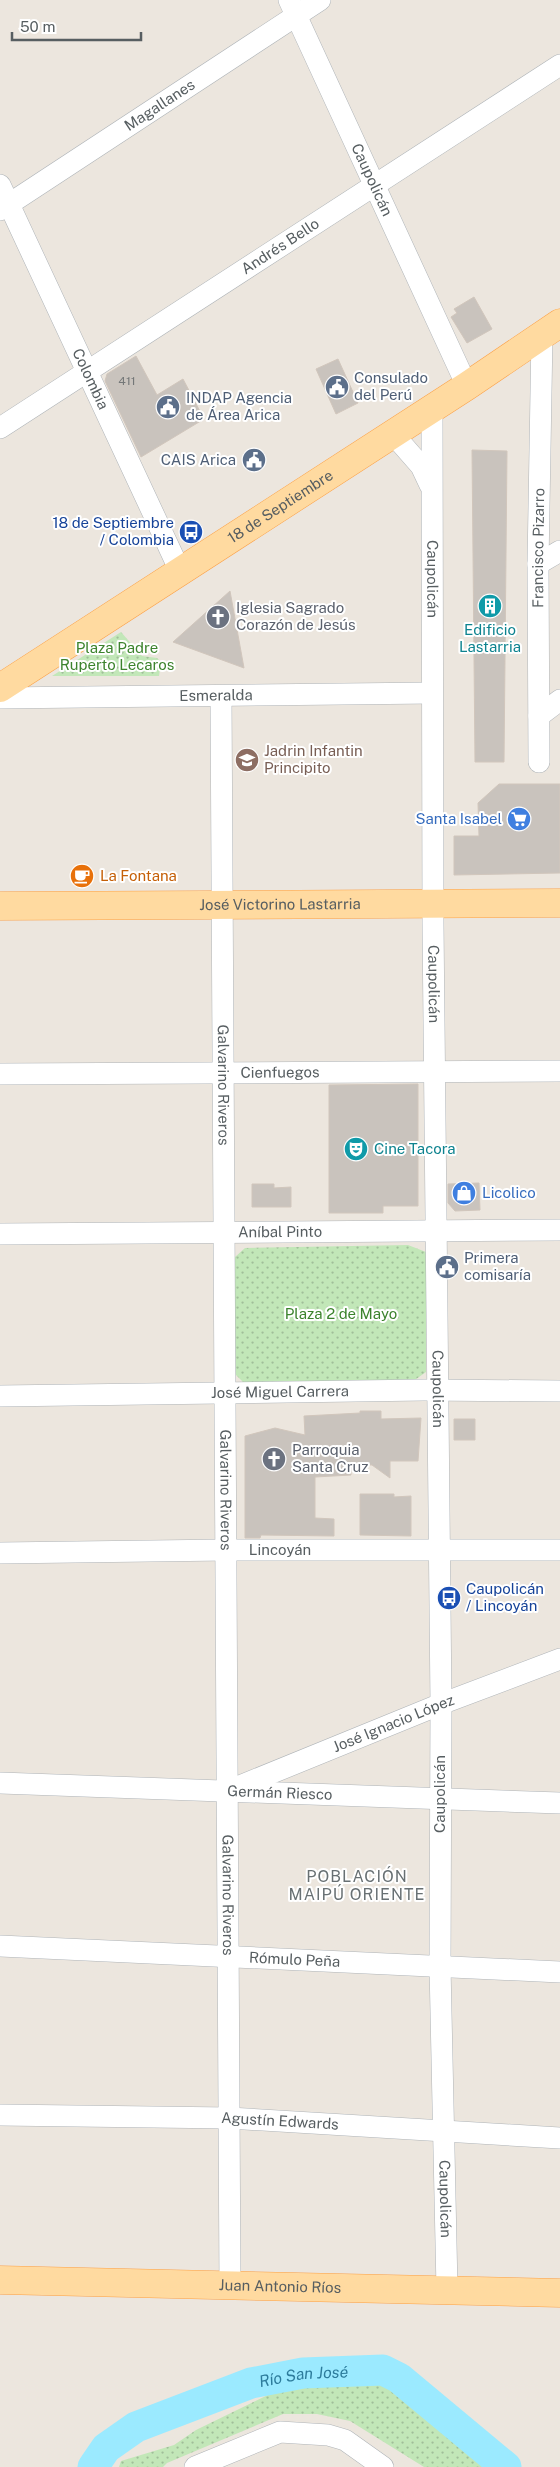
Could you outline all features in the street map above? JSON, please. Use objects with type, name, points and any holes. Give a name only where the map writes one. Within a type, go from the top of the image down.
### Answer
[{"type":"main road","name":"18 de Septiembre","points":[[0,688],[432,409],[551,329]]},
{"type":"main road","name":"José Victorino Lastarria","points":[[0,906],[560,903]]},
{"type":"main road","name":"Juan Antonio Ríos","points":[[0,2280],[560,2293]]},
{"type":"street","name":"Magallanes","points":[[4,207],[292,8],[320,0]]},
{"type":"street","name":"Caupolicán","points":[[292,8],[467,386]]},
{"type":"street","name":"Andrés Bello","points":[[0,428],[560,65]]},
{"type":"street","name":"Colombia","points":[[0,185],[4,207],[87,372],[180,571]]},
{"type":"street","name":"Francisco Pizarro","points":[[538,762],[540,716],[538,564],[551,329]]},
{"type":"street","name":"Caupolicán","points":[[432,409],[435,1231],[441,1704],[440,1966],[447,2289]]},
{"type":"street","name":"Caupolicán","points":[[393,434],[421,466],[432,490]]},
{"type":"street","points":[[538,564],[560,551]]},
{"type":"street","name":"Esmeralda","points":[[0,698],[432,693]]},
{"type":"street","name":"Galvarino Riveros","points":[[221,696],[230,2285]]},
{"type":"street","points":[[540,716],[560,700]]},
{"type":"street","name":"Cienfuegos","points":[[0,1074],[560,1071]]},
{"type":"street","name":"Aníbal Pinto","points":[[0,1234],[560,1230]]},
{"type":"street","name":"José Miguel Carrera","points":[[0,1396],[437,1390],[560,1391]]},
{"type":"street","name":"Lincoyán","points":[[0,1553],[226,1550],[560,1550]]},
{"type":"street","name":"José Ignacio López","points":[[227,1791],[441,1704],[560,1659]]},
{"type":"street","name":"Germán Riesco","points":[[0,1783],[560,1803]]},
{"type":"street","name":"Rómulo Peña","points":[[0,1946],[560,1972]]},
{"type":"street","name":"Agustín Edwards","points":[[0,2115],[229,2118],[560,2138]]},
{"type":"street","points":[[195,2467],[280,2432],[328,2434],[346,2440],[382,2467]]},
{"type":"green space","name":"Plaza Padre Ruperto Lecaros","points":[[121,632],[142,656],[157,658],[161,662],[159,676],[52,676]]},
{"type":"green space","name":"Plaza 2 de Mayo","points":[[408,1245],[426,1252],[426,1372],[412,1382],[243,1382],[235,1374],[235,1257],[245,1248]]},
{"type":"green space","points":[[371,2376],[388,2381],[403,2390],[418,2410],[486,2454],[495,2467],[424,2467],[350,2421],[317,2414],[283,2414],[167,2463],[163,2467],[119,2467],[121,2461],[174,2445],[196,2430],[278,2390],[338,2384]]},
{"type":"building","points":[[474,297],[492,329],[467,343],[451,317],[457,313],[454,309]]},
{"type":"building","name":"INDAP Agencia de Área Arica","points":[[136,356],[157,395],[183,379],[204,419],[141,457],[105,381],[107,374]]},
{"type":"building","name":"Consulado del Perú","points":[[338,359],[358,403],[336,414],[316,369]]},
{"type":"building","name":"Edificio Lastarria","points":[[472,450],[507,451],[504,762],[475,762]]},
{"type":"building","name":"Iglesia Sagrado Corazón de Jesús","points":[[230,591],[244,668],[173,642]]},
{"type":"building","name":"Santa Isabel","points":[[499,784],[560,784],[560,873],[454,875],[454,836],[479,836],[478,803]]},
{"type":"building","name":"Cine Tacora","points":[[418,1084],[418,1206],[383,1206],[383,1213],[329,1213],[329,1085]]},
{"type":"building","name":"Licolico","points":[[479,1183],[480,1210],[455,1211],[448,1203],[448,1184]]},
{"type":"building","points":[[252,1184],[274,1184],[274,1188],[291,1187],[291,1207],[252,1207]]},
{"type":"building","points":[[360,1411],[381,1411],[381,1419],[421,1418],[418,1461],[390,1461],[390,1478],[372,1465],[351,1465],[351,1475],[315,1477],[315,1518],[334,1519],[334,1536],[261,1535],[260,1538],[245,1538],[245,1436],[275,1428],[305,1435],[304,1416],[360,1413]]},
{"type":"building","points":[[454,1419],[475,1419],[475,1440],[454,1440]]},
{"type":"building","points":[[360,1494],[394,1494],[394,1497],[411,1496],[411,1536],[360,1535]]},
{"type":"waterway","name":"Río San José","points":[[93,2467],[106,2448],[136,2427],[251,2383],[303,2373],[383,2370],[399,2378],[506,2467]]},
{"type":"place","name":"Consulado del Perú","points":[[337,387]]},
{"type":"place","name":"INDAP Agencia de Área Arica","points":[[168,407]]},
{"type":"place","name":"CAIS Arica","points":[[254,460]]},
{"type":"place","name":"18 de Septiembre / Colombia","points":[[191,532]]},
{"type":"place","name":"Edificio Lastarria","points":[[490,606]]},
{"type":"place","name":"Iglesia Sagrado Corazón de Jesús","points":[[218,617]]},
{"type":"place","name":"Jadrin Infantin Principito","points":[[247,760]]},
{"type":"place","name":"Santa Isabel","points":[[519,819]]},
{"type":"place","name":"La Fontana","points":[[82,876]]},
{"type":"place","name":"Cine Tacora","points":[[356,1149]]},
{"type":"place","name":"Licolico","points":[[464,1193]]},
{"type":"place","name":"Primera comisaría","points":[[447,1267]]},
{"type":"place","name":"Parroquia Santa Cruz","points":[[274,1459]]},
{"type":"place","name":"Caupolicán / Lincoyán","points":[[449,1598]]},
{"type":"district","name":"POBLACIÓN MAIPÚ ORIENTE","points":[[357,1885]]}]
